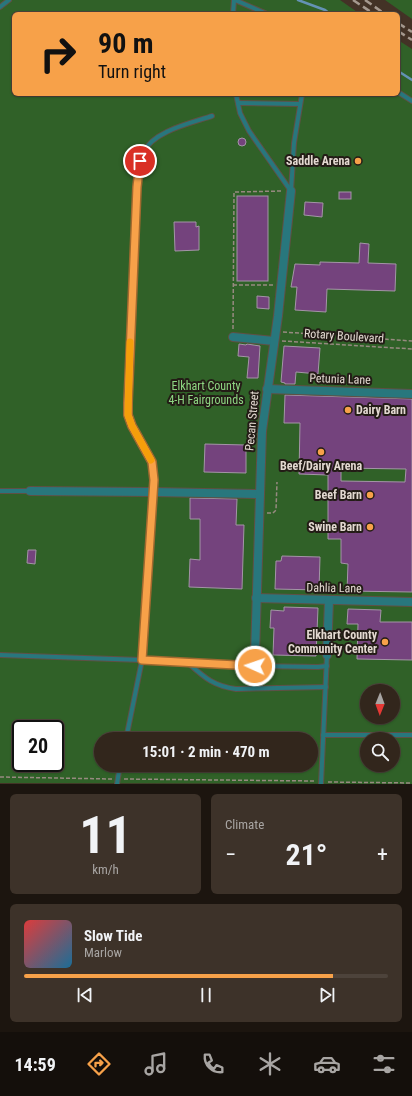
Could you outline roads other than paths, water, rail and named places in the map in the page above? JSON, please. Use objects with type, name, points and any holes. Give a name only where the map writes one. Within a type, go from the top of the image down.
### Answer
[{"type":"street","name":"Pecan Street","points":[[255,654],[262,431],[276,331],[291,191]]},
{"type":"street","points":[[233,333],[274,341]]},
{"type":"street","name":"Petunia Lane","points":[[267,389],[412,394]]},
{"type":"street","points":[[30,491],[260,494]]},
{"type":"street","name":"Dahlia Lane","points":[[256,598],[412,602]]},
{"type":"street","points":[[327,655],[329,600]]},
{"type":"lane","points":[[0,7],[9,0]]},
{"type":"lane","points":[[233,12],[235,0],[262,12]]},
{"type":"lane","points":[[400,93],[412,101]]},
{"type":"lane","points":[[236,96],[240,113],[249,131],[291,191]]},
{"type":"lane","points":[[291,191],[294,143],[302,96]]},
{"type":"lane","points":[[238,103],[300,104]]},
{"type":"lane","points":[[127,732],[142,660],[154,480],[152,462],[132,426],[128,415],[138,172],[143,152],[151,142],[161,134],[212,116]]},
{"type":"lane","points":[[0,491],[30,491]]},
{"type":"lane","points":[[254,688],[255,654]]},
{"type":"lane","points":[[0,655],[255,666],[327,666]]},
{"type":"lane","points":[[321,783],[327,655]]},
{"type":"lane","points":[[186,662],[204,678],[217,685],[236,689],[326,687]]},
{"type":"lane","points":[[323,734],[412,735]]},
{"type":"lane","points":[[117,782],[119,772]]},
{"type":"waterway","points":[[298,0],[328,12]]},
{"type":"waterway","points":[[400,72],[412,80]]},
{"type":"railway","points":[[353,0],[371,12]]},
{"type":"railway","points":[[365,0],[382,12]]},
{"type":"railway","points":[[400,24],[412,32]]},
{"type":"railway","points":[[400,32],[412,40]]},
{"type":"place","name":"Saddle Arena","points":[[358,161]]},
{"type":"place","name":"Dairy Barn","points":[[348,410]]},
{"type":"place","name":"Beef/Dairy Arena","points":[[321,452]]},
{"type":"place","name":"Beef Barn","points":[[370,495]]},
{"type":"place","name":"Swine Barn","points":[[370,527]]},
{"type":"place","name":"Elkhart County Community Center","points":[[385,642]]},
{"type":"park label","name":"Elkhart County 4-H Fairgrounds","points":[[206,393]]}]
